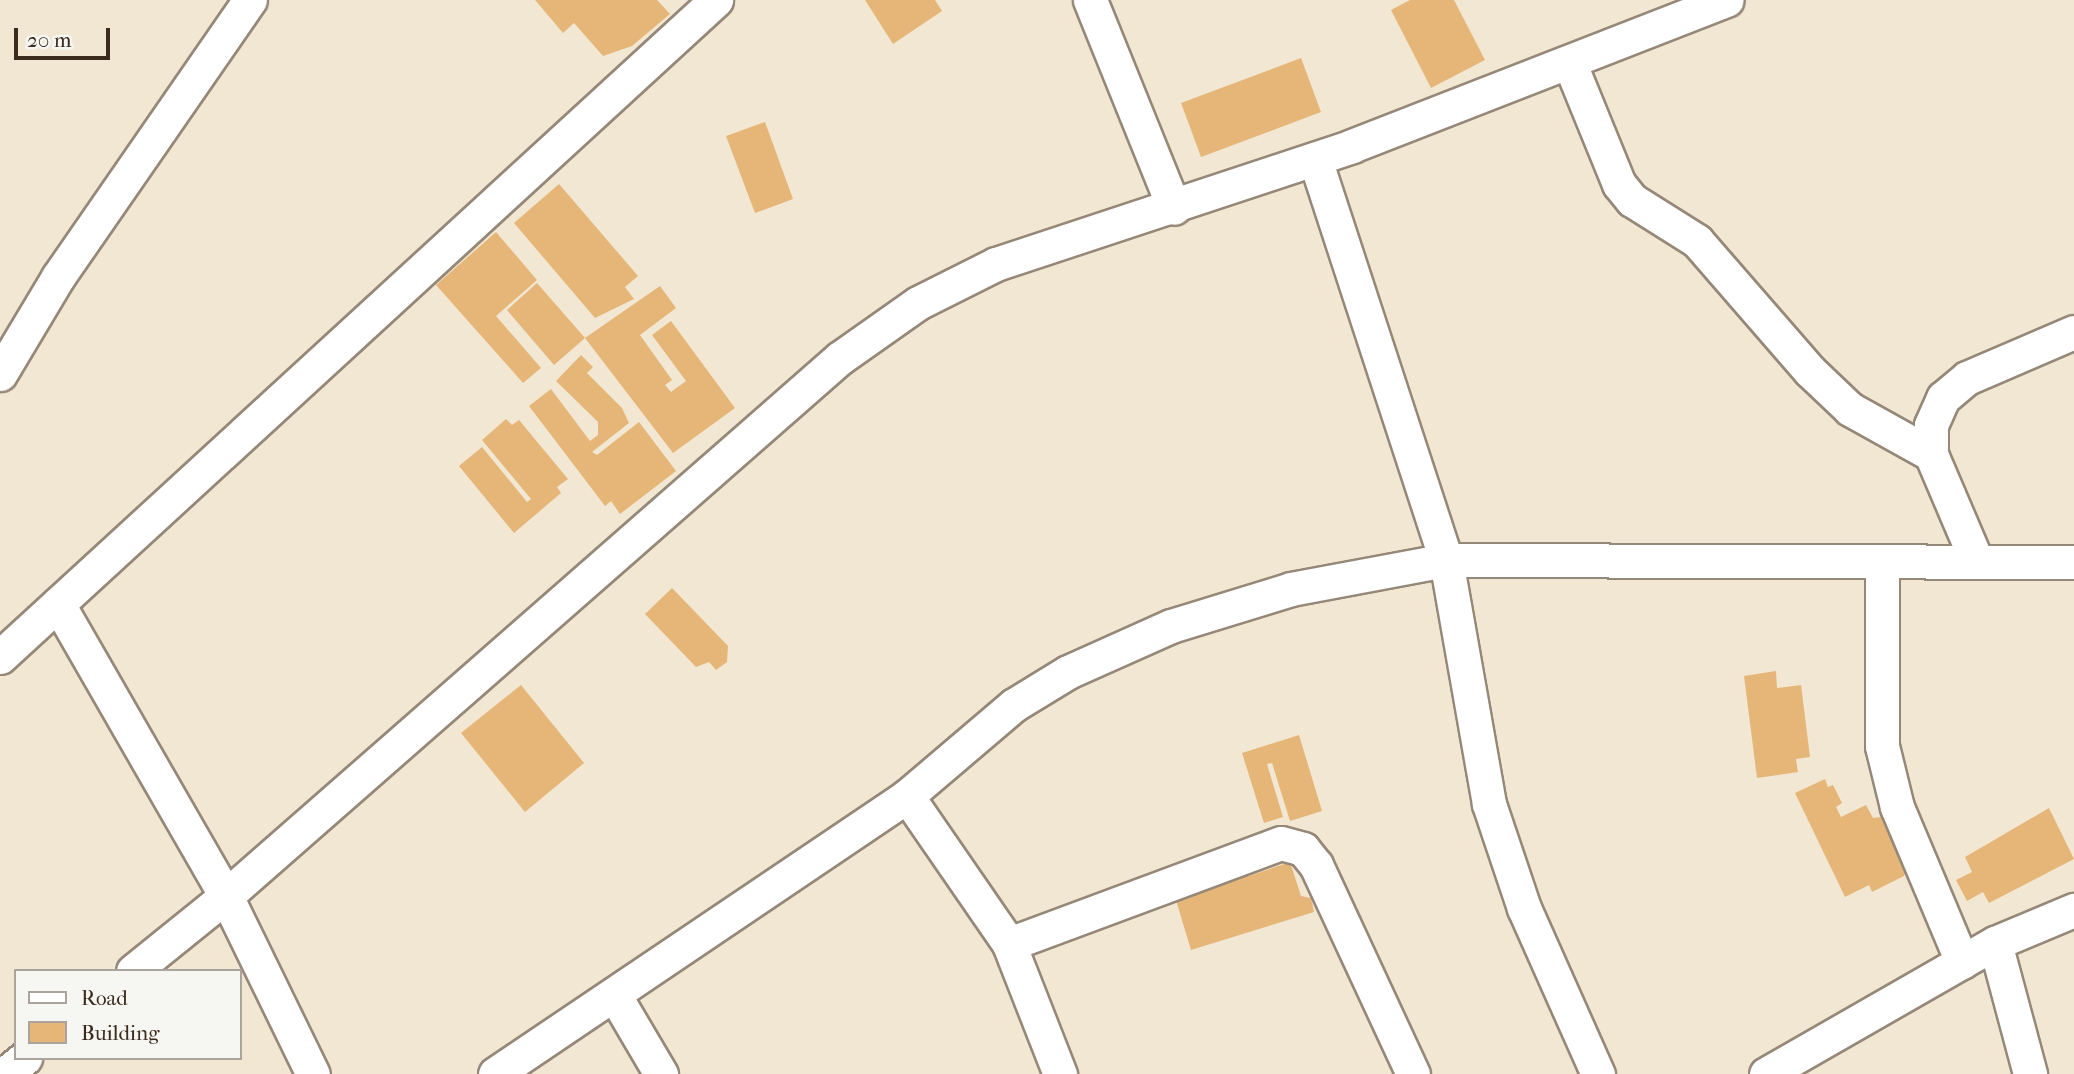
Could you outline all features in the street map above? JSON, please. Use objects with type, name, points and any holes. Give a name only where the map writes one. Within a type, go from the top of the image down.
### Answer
[{"type":"street","points":[[0,374],[58,278],[250,0]]},
{"type":"street","points":[[0,657],[716,0]]},
{"type":"street","points":[[1090,0],[1174,208]]},
{"type":"street","points":[[135,969],[226,896],[840,358],[918,303],[996,264],[1174,208],[1315,159],[1570,64],[1727,0]]},
{"type":"street","points":[[1570,64],[1619,184],[1632,200],[1697,241],[1810,371],[1850,409],[1931,454]]},
{"type":"street","points":[[1315,159],[1446,561],[1489,804],[1524,908],[1598,1074]]},
{"type":"street","points":[[1977,562],[1931,454],[1931,425],[1943,398],[1967,378],[2074,332]]},
{"type":"street","points":[[495,1074],[615,996],[907,796],[1014,705],[1068,672],[1171,626],[1291,589],[1446,561],[2074,562]]},
{"type":"street","points":[[1882,562],[1882,747],[1897,807],[1962,962]]},
{"type":"street","points":[[58,604],[226,896],[313,1074]]},
{"type":"street","points":[[907,796],[1009,944],[1060,1074]]},
{"type":"street","points":[[1009,944],[1281,843],[1303,849],[1316,864],[1413,1074]]},
{"type":"street","points":[[1766,1074],[1995,943],[2074,910]]},
{"type":"street","points":[[1995,943],[2030,1074]]},
{"type":"street","points":[[615,996],[661,1074]]},
{"type":"street","points":[[5,1074],[22,1060]]},
{"type":"building","points":[[535,0],[657,0],[670,14],[632,46],[603,56],[574,23],[563,33]]},
{"type":"building","points":[[865,0],[935,0],[942,11],[893,44]]},
{"type":"building","points":[[1410,0],[1454,0],[1485,60],[1431,88],[1391,10]]},
{"type":"building","points":[[1301,58],[1321,112],[1201,157],[1181,103]]},
{"type":"building","points":[[765,122],[793,199],[755,213],[726,136]]},
{"type":"building","points":[[559,184],[638,276],[625,287],[634,299],[595,318],[514,223]]},
{"type":"building","points":[[496,232],[537,280],[496,316],[541,368],[523,383],[436,285]]},
{"type":"building","points":[[537,283],[585,338],[554,365],[507,310]]},
{"type":"building","points":[[660,286],[676,308],[640,335],[672,380],[665,385],[671,392],[686,381],[652,335],[671,321],[735,408],[673,453],[585,338]]},
{"type":"building","points":[[581,355],[593,367],[587,373],[622,408],[629,423],[592,452],[597,455],[639,422],[676,471],[620,514],[611,501],[605,506],[529,406],[551,389],[590,441],[598,435],[598,422],[556,381]]},
{"type":"building","points":[[506,419],[512,425],[519,420],[568,479],[557,487],[561,493],[514,533],[459,466],[482,447],[527,502],[531,499],[482,440]]},
{"type":"building","points":[[672,588],[728,646],[727,662],[716,670],[709,662],[696,667],[645,614]]},
{"type":"building","points":[[1776,671],[1777,688],[1801,685],[1810,757],[1796,759],[1798,772],[1757,778],[1744,676]]},
{"type":"building","points":[[521,685],[584,763],[525,812],[461,733]]},
{"type":"building","points":[[1299,735],[1322,811],[1290,821],[1272,763],[1267,764],[1283,817],[1264,823],[1242,753]]},
{"type":"building","points":[[1825,779],[1828,787],[1833,785],[1842,803],[1836,807],[1841,817],[1866,805],[1873,818],[1881,817],[1908,867],[1904,876],[1872,892],[1869,885],[1845,897],[1795,793]]},
{"type":"building","points":[[2049,808],[2074,859],[1989,903],[1983,892],[1967,901],[1956,880],[1972,872],[1965,857]]},
{"type":"building","points":[[1290,862],[1301,896],[1311,898],[1314,912],[1191,950],[1175,897],[1245,865],[1249,876]]}]
